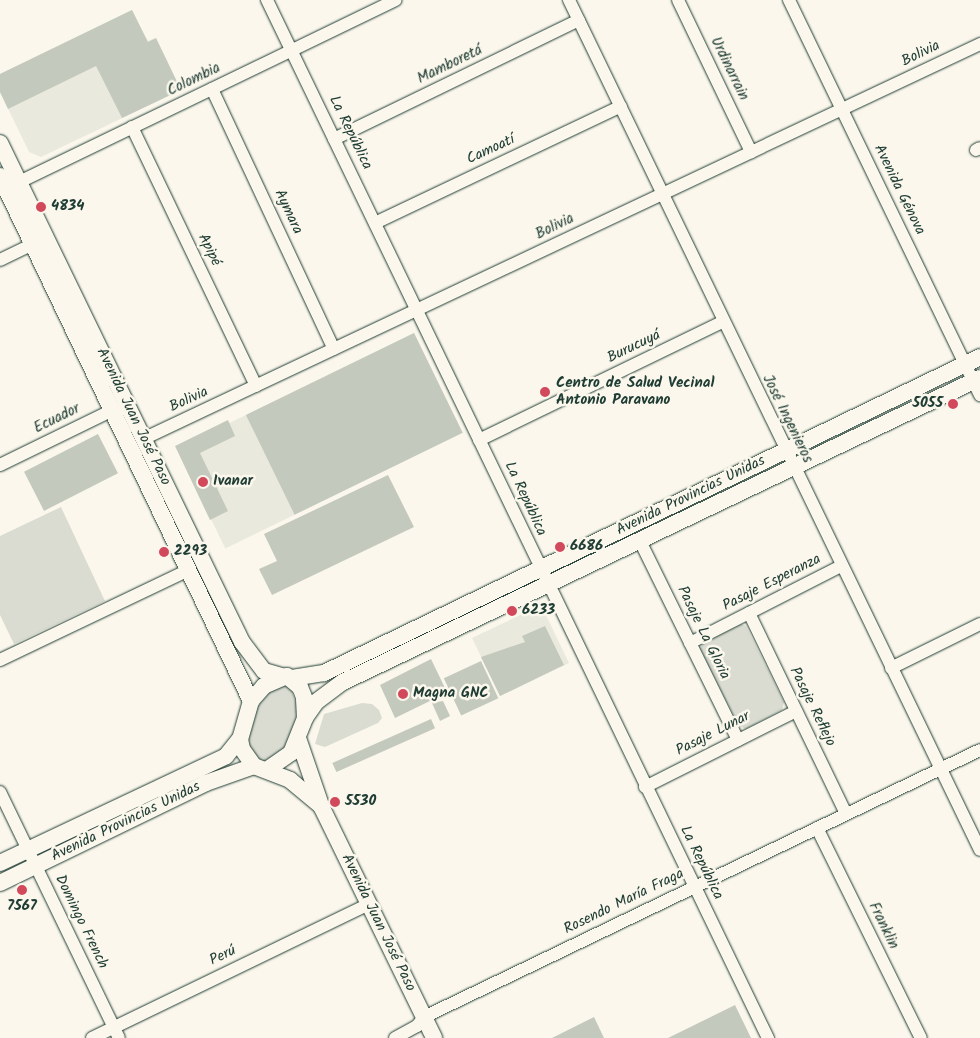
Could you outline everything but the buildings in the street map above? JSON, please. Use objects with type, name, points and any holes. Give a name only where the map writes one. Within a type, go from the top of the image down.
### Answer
[{"type":"main road","name":"Avenida Juan José Paso","points":[[0,143],[8,182],[39,241],[121,410],[189,570],[252,701]]},
{"type":"main road","name":"Avenida Provincias Unidas","points":[[287,677],[324,673],[973,361]]},
{"type":"main road","name":"Avenida Provincias Unidas","points":[[305,718],[330,689],[792,467],[978,385]]},
{"type":"main road","name":"Avenida Juan José Paso","points":[[121,410],[143,439],[242,642],[264,671],[287,677]]},
{"type":"main road","points":[[287,677],[304,696],[305,718],[291,753],[261,768],[240,739],[252,701],[264,686],[287,677]]},
{"type":"main road","name":"Avenida Juan José Paso","points":[[298,738],[322,808],[434,1038]]},
{"type":"main road","name":"Avenida Provincias Unidas","points":[[0,863],[226,756],[240,739]]},
{"type":"main road","name":"Avenida Provincias Unidas","points":[[0,883],[206,783],[261,768]]},
{"type":"main road","name":"Avenida Juan José Paso","points":[[261,768],[290,780],[322,808]]},
{"type":"street","name":"La República","points":[[267,0],[418,312],[539,569],[768,1038]]},
{"type":"street","name":"Colombia","points":[[8,182],[132,127],[396,0]]},
{"type":"street","name":"José Ingenieros","points":[[569,0],[792,467],[980,850]]},
{"type":"street","name":"Urdinarrain","points":[[678,0],[751,152]]},
{"type":"street","name":"Avenida Génova","points":[[789,0],[842,110],[973,361],[978,385]]},
{"type":"street","name":"Mamboretá","points":[[334,139],[579,20]]},
{"type":"street","name":"Bolivia","points":[[143,439],[418,312],[662,193],[980,44]]},
{"type":"street","name":"Aymara","points":[[212,89],[334,350]]},
{"type":"street","name":"Camoatí","points":[[375,223],[621,106]]},
{"type":"street","name":"Apipé","points":[[132,127],[256,386]]},
{"type":"street","points":[[0,260],[39,241]]},
{"type":"street","name":"Burucuyá","points":[[479,440],[722,322]]},
{"type":"street","name":"Ecuador","points":[[0,465],[121,410]]},
{"type":"street","name":"Pasaje La Gloria","points":[[640,541],[738,740]]},
{"type":"street","name":"Pasaje Esperanza","points":[[690,643],[841,566]]},
{"type":"street","points":[[0,660],[189,570]]},
{"type":"street","name":"Pasaje Reflejo","points":[[749,613],[846,814]]},
{"type":"street","points":[[890,668],[980,624]]},
{"type":"street","name":"Pasaje Lunar","points":[[645,787],[796,711]]},
{"type":"street","name":"Rosendo María Fraga","points":[[395,1038],[417,1026],[424,1017],[980,750]]},
{"type":"street","name":"Domingo French","points":[[0,792],[116,1033]]},
{"type":"street","name":"Franklin","points":[[817,828],[920,1038]]},
{"type":"street","name":"Perú","points":[[92,1038],[116,1033],[369,904]]},
{"type":"shaded area","points":[[132,10],[147,41],[156,38],[181,90],[41,157],[29,152],[0,92],[0,74]]},
{"type":"shaded area","name":"Ivanar","points":[[414,333],[463,433],[225,548],[177,449]]},
{"type":"shaded area","points":[[61,507],[105,601],[14,644],[0,615],[0,536]]},
{"type":"shaded area","points":[[537,607],[544,611],[569,663],[500,696],[472,638]]},
{"type":"shaded area","points":[[741,624],[746,626],[784,702],[782,710],[746,729],[739,726],[700,649],[703,643]]},
{"type":"shaded area","points":[[289,685],[298,707],[294,727],[285,748],[268,762],[257,760],[247,739],[258,705],[276,686]]},
{"type":"shaded area","points":[[362,703],[372,704],[379,710],[382,718],[378,723],[325,747],[315,744],[324,714]]},
{"type":"place","name":"4834","points":[[41,207]]},
{"type":"place","name":"Centro de Salud Vecinal Antonio Paravano","points":[[545,392]]},
{"type":"place","name":"5055","points":[[953,404]]},
{"type":"place","name":"Ivanar","points":[[203,482]]},
{"type":"place","name":"6686","points":[[560,547]]},
{"type":"place","name":"2293","points":[[164,552]]},
{"type":"place","name":"6233","points":[[512,611]]},
{"type":"place","name":"Magna GNC","points":[[403,694]]},
{"type":"place","name":"5530","points":[[335,802]]},
{"type":"place","name":"7567","points":[[22,890]]}]
